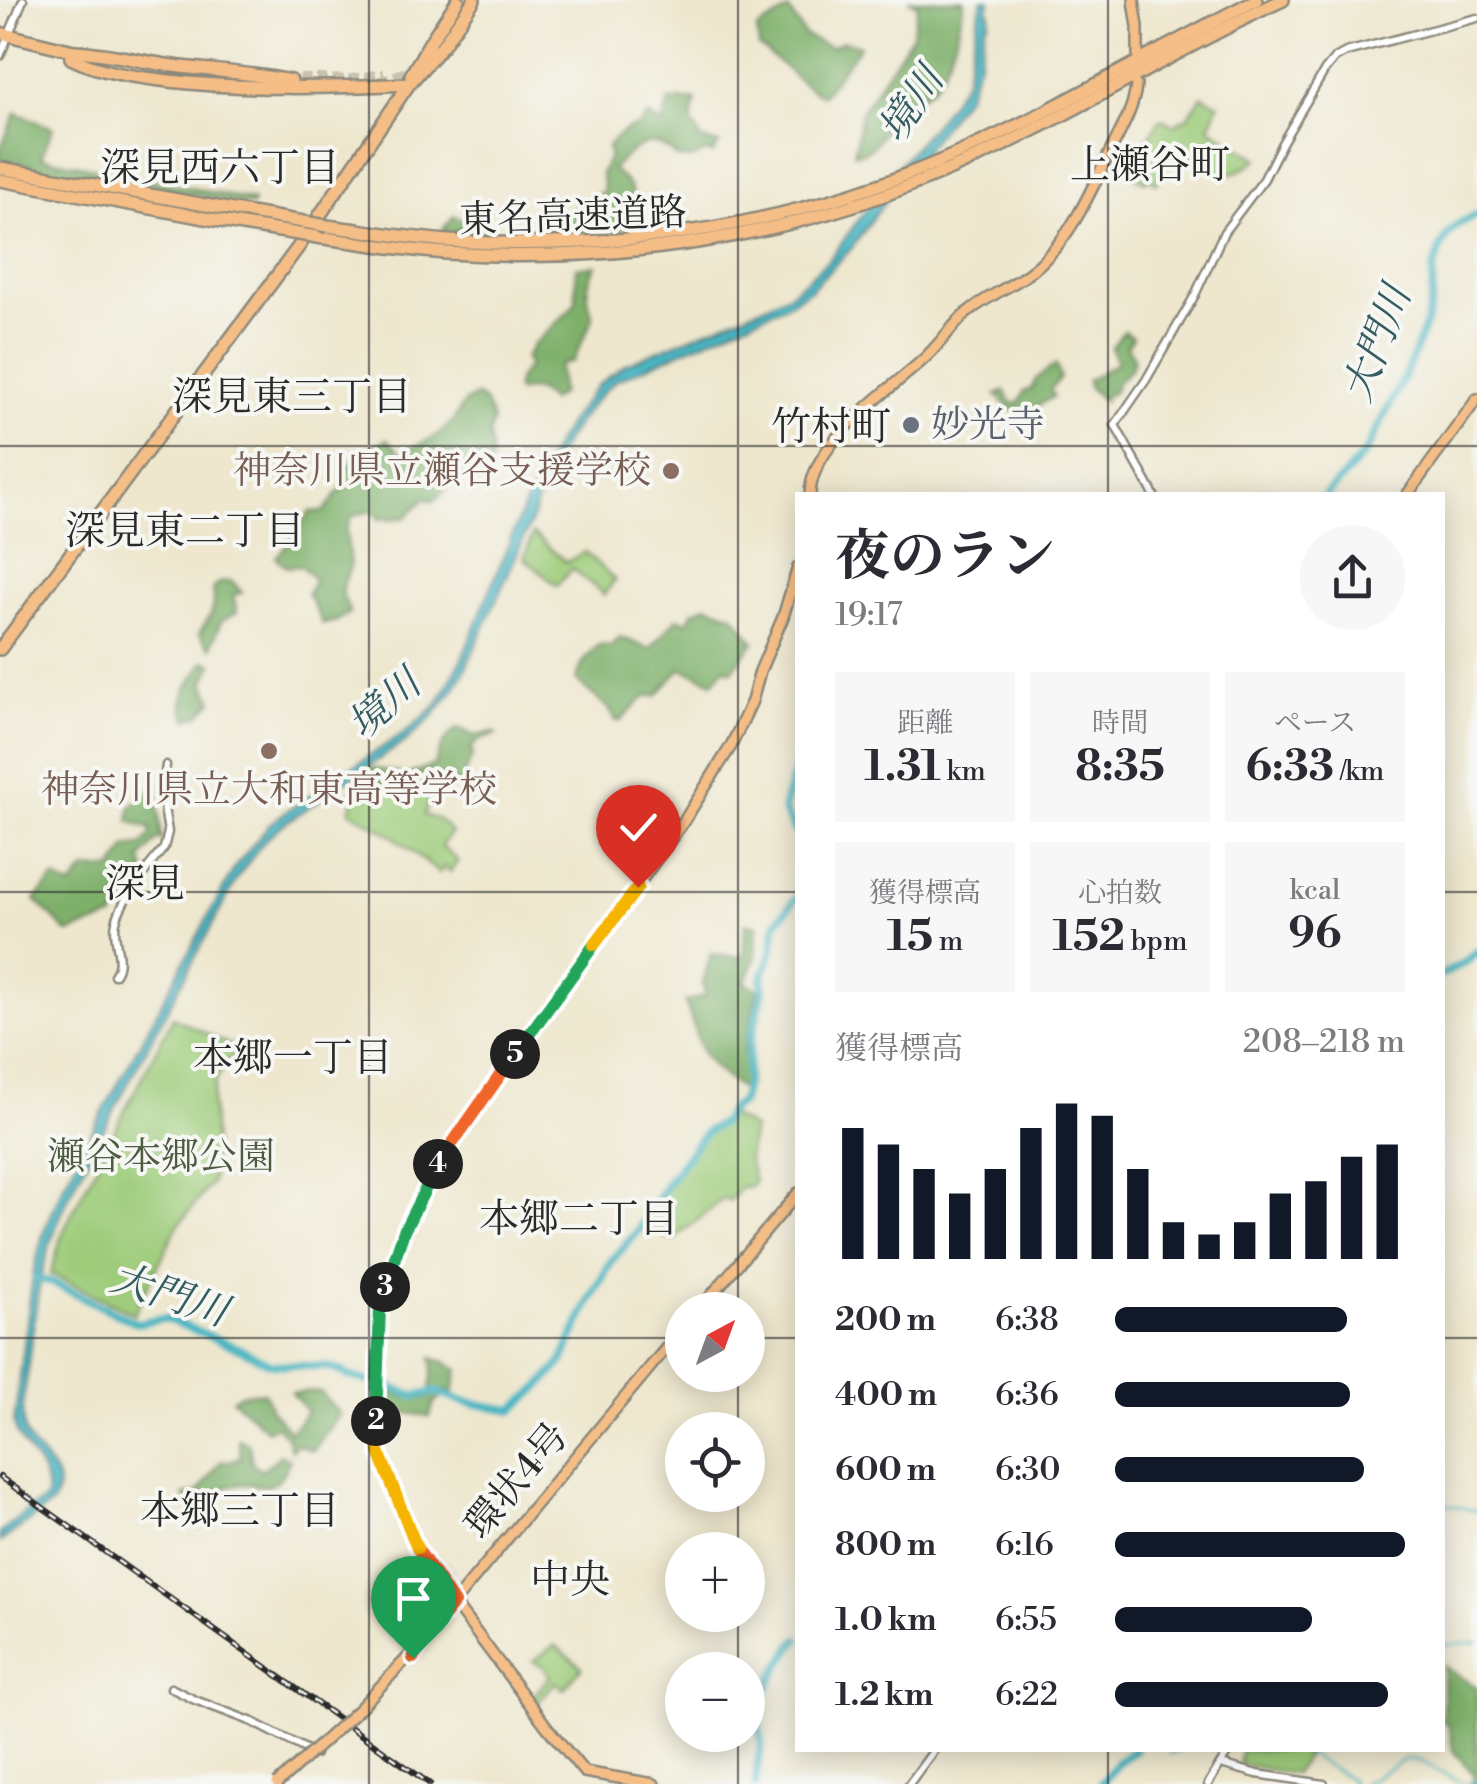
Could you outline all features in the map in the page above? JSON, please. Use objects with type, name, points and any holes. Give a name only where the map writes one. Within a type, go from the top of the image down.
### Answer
[{"type":"highway","points":[[409,84],[458,0]]},
{"type":"highway","points":[[0,648],[299,246],[409,84],[474,0]]},
{"type":"highway","name":"東名高速道路","points":[[0,168],[250,214],[446,241],[553,244],[630,240],[772,217],[914,172],[990,138],[1256,0]]},
{"type":"highway","name":"東名高速道路","points":[[0,180],[242,225],[445,253],[596,254],[714,240],[870,201],[955,168],[1283,0]]},
{"type":"highway","points":[[4,38],[72,55],[219,78]]},
{"type":"highway","points":[[72,55],[88,51],[172,66],[239,72],[256,81],[356,88],[409,84]]},
{"type":"highway","points":[[72,55],[88,67],[140,77],[240,88],[256,81]]},
{"type":"highway","points":[[239,72],[245,81],[240,88]]},
{"type":"highway","points":[[356,88],[389,99],[389,111],[378,131]]},
{"type":"main road","points":[[1134,0],[1138,56]]},
{"type":"main road","points":[[810,492],[818,465],[846,427],[924,358],[966,313],[1028,275],[1060,244],[1079,215],[1118,136],[1131,108],[1136,84]]},
{"type":"main road","points":[[1409,492],[1477,399]]},
{"type":"main road","points":[[654,1784],[584,1772],[415,1546],[377,1444],[380,1308],[392,1263],[435,1167],[684,821],[731,746],[752,701],[795,576]]},
{"type":"main road","points":[[714,1292],[795,1196]]},
{"type":"main road","name":"環状4号","points":[[282,1780],[358,1710],[410,1655],[665,1350]]},
{"type":"main road","points":[[282,1780],[329,1732],[358,1713],[413,1658],[430,1632]]},
{"type":"street","points":[[0,56],[22,0]]},
{"type":"street","points":[[1152,492],[1115,425],[1195,295],[1224,232],[1264,179],[1325,70],[1346,52],[1477,18]]},
{"type":"street","points":[[114,976],[120,964],[116,922],[122,906],[168,837],[162,795],[166,766]]},
{"type":"street","points":[[171,1688],[253,1722],[312,1753]]},
{"type":"street","points":[[908,1784],[932,1752]]},
{"type":"street","points":[[1208,1784],[1227,1752]]},
{"type":"street","points":[[1221,1764],[1324,1784]]},
{"type":"green space","points":[[908,0],[964,0],[952,49],[936,82],[892,118],[872,146],[854,154],[861,112],[912,35],[918,4]]},
{"type":"green space","points":[[789,10],[805,36],[830,47],[844,41],[860,46],[822,96],[759,47],[757,29]]},
{"type":"green space","points":[[1202,96],[1219,104],[1209,127],[1258,159],[1239,171],[1220,176],[1186,156],[1173,153],[1156,184],[1130,174],[1136,161],[1130,157],[1133,151],[1140,151],[1160,119],[1175,125],[1186,119]]},
{"type":"green space","points":[[696,100],[691,121],[702,140],[719,144],[712,154],[706,152],[692,159],[677,158],[660,145],[643,145],[620,161],[612,169],[633,193],[631,206],[618,220],[626,224],[622,232],[543,236],[442,233],[454,216],[467,227],[454,230],[548,235],[579,227],[535,230],[572,213],[576,205],[604,191],[601,173],[610,156],[607,148],[621,134],[638,127],[648,116],[662,125],[669,101]]},
{"type":"green space","points":[[16,113],[53,128],[41,157],[253,201],[252,206],[0,160],[0,149]]},
{"type":"green space","points":[[596,265],[587,292],[593,318],[573,361],[559,365],[561,393],[550,401],[536,390],[519,392],[519,377],[529,366],[525,358],[576,301],[576,268]]},
{"type":"green space","points":[[1124,331],[1133,337],[1127,346],[1133,364],[1104,402],[1088,387],[1087,380],[1117,363],[1111,348]]},
{"type":"green space","points":[[1056,364],[1060,378],[1050,390],[1054,396],[1029,411],[1014,412],[996,395],[1005,391],[1011,402],[1019,404],[1036,379]]},
{"type":"green space","points":[[477,396],[484,401],[493,421],[489,433],[492,461],[471,481],[458,471],[445,491],[433,501],[425,498],[405,518],[380,519],[371,511],[352,516],[346,529],[350,566],[341,592],[350,613],[323,624],[307,593],[315,581],[302,566],[287,567],[276,557],[310,512],[324,511],[344,485],[344,470],[362,453],[387,439],[401,453],[420,444],[445,429],[463,405]]},
{"type":"green space","points":[[533,534],[566,562],[585,552],[615,580],[604,595],[572,568],[557,586],[524,558]]},
{"type":"green space","points":[[229,581],[242,593],[233,595],[237,612],[221,621],[211,648],[199,634],[213,608],[213,588]]},
{"type":"green space","points":[[707,605],[735,616],[754,642],[732,671],[725,668],[713,682],[681,668],[657,696],[646,696],[616,721],[604,704],[576,680],[583,663],[598,645],[611,646],[620,637],[650,649],[677,618],[687,622],[692,612]]},
{"type":"green space","points":[[204,661],[213,664],[204,683],[213,701],[199,716],[187,719],[184,696]]},
{"type":"green space","points":[[459,728],[475,736],[497,734],[471,748],[473,754],[461,783],[438,790],[421,785],[363,783],[372,768],[407,775],[435,765],[446,739]]},
{"type":"green space","points":[[370,778],[425,784],[433,791],[424,815],[439,820],[451,832],[441,846],[458,861],[450,872],[444,867],[439,873],[394,837],[350,811],[356,798],[352,792]]},
{"type":"green space","points":[[156,786],[162,841],[158,839],[141,859],[145,869],[113,918],[68,933],[35,900],[55,878],[71,887],[85,870],[113,869],[127,847],[141,846],[151,835],[151,829],[129,821],[131,807]]},
{"type":"green space","points":[[745,924],[757,925],[756,957],[745,983],[758,989],[745,1048],[745,1092],[705,1056],[685,1002],[705,996],[703,982],[711,954],[743,957]]},
{"type":"green space","name":"瀬谷本郷公園","points":[[173,1017],[236,1051],[216,1079],[212,1103],[212,1182],[177,1227],[134,1314],[51,1274],[74,1209]]},
{"type":"green space","points":[[729,1115],[753,1128],[748,1159],[754,1182],[751,1186],[741,1187],[729,1201],[724,1198],[673,1240],[656,1229],[640,1230],[699,1141]]},
{"type":"green space","points":[[432,1358],[458,1370],[453,1393],[444,1390],[434,1402],[430,1417],[387,1409],[383,1405],[384,1389],[412,1398],[430,1397]]},
{"type":"green space","points":[[264,1392],[271,1410],[291,1432],[307,1411],[292,1393],[320,1392],[340,1414],[313,1451],[296,1444],[291,1450],[287,1436],[275,1426],[267,1430],[232,1399]]},
{"type":"green space","points":[[238,1439],[249,1444],[252,1463],[261,1470],[280,1454],[290,1460],[280,1478],[268,1486],[233,1485],[202,1502],[187,1502],[184,1495],[198,1493],[221,1461],[241,1457]]},
{"type":"green space","points":[[555,1645],[582,1667],[564,1689],[555,1682],[538,1703],[533,1696],[550,1676],[533,1661]]},
{"type":"green space","points":[[1445,1667],[1477,1688],[1477,1784],[1472,1784],[1475,1775],[1453,1751],[1449,1725],[1445,1722]]},
{"type":"green space","points":[[1241,1752],[1307,1755],[1294,1774],[1239,1764]]},
{"type":"water","points":[[982,0],[990,0],[989,21],[968,93],[852,248],[811,289],[784,306],[616,380],[604,392],[572,430],[556,458],[516,557],[453,691],[431,719],[407,740],[278,828],[239,875],[83,1167],[52,1238],[37,1297],[23,1415],[30,1442],[55,1473],[57,1492],[52,1504],[0,1542],[0,1533],[46,1499],[44,1477],[14,1424],[33,1275],[43,1234],[62,1188],[235,867],[270,824],[408,730],[437,705],[462,659],[524,506],[549,456],[598,385],[626,364],[792,292],[830,259],[965,80]]},
{"type":"waterway","name":"大門川","points":[[1329,492],[1365,453],[1406,373],[1427,321],[1433,270],[1440,249],[1449,233],[1477,215]]},
{"type":"waterway","name":"大門川","points":[[795,770],[784,806],[795,831]]},
{"type":"waterway","name":"大門川","points":[[36,1278],[136,1323],[167,1319],[270,1364],[327,1367],[414,1396],[436,1392],[464,1402],[513,1410],[561,1364],[612,1260],[637,1232],[667,1183],[707,1131],[741,1102],[776,923],[795,900]]},
{"type":"waterway","points":[[1445,973],[1477,952]]},
{"type":"waterway","points":[[1445,1504],[1477,1511]]},
{"type":"waterway","points":[[1445,1645],[1477,1642]]},
{"type":"waterway","points":[[756,1784],[761,1741],[759,1710],[795,1643]]},
{"type":"waterway","points":[[1101,1784],[1118,1762],[1132,1752]]},
{"type":"waterway","points":[[1170,1754],[1175,1752]]},
{"type":"waterway","points":[[1304,1752],[1350,1779],[1352,1784]]},
{"type":"waterway","points":[[1362,1784],[1406,1759],[1420,1761],[1464,1784]]},
{"type":"waterway","points":[[1467,1784],[1477,1779]]},
{"type":"tunnel","points":[[379,82],[416,65]]},
{"type":"tunnel","points":[[283,79],[349,80],[384,74]]},
{"type":"railway","points":[[0,1477],[430,1784]]},
{"type":"place","name":"妙光寺","points":[[911,425]]},
{"type":"place","name":"神奈川県立瀬谷支援学校","points":[[671,471]]},
{"type":"place","name":"神奈川県立大和東高等学校","points":[[269,751]]},
{"type":"district","name":"上瀬谷町","points":[[1150,166]]},
{"type":"district","name":"深見西六丁目","points":[[220,169]]},
{"type":"district","name":"深見東三丁目","points":[[292,398]]},
{"type":"district","name":"竹村町","points":[[831,428]]},
{"type":"district","name":"深見東二丁目","points":[[185,532]]},
{"type":"district","name":"深見","points":[[145,885]]},
{"type":"district","name":"本郷一丁目","points":[[293,1059]]},
{"type":"district","name":"本郷二丁目","points":[[579,1220]]},
{"type":"district","name":"本郷三丁目","points":[[240,1512]]},
{"type":"district","name":"中央","points":[[570,1581]]},
{"type":"route","points":[[413,1658],[454,1603],[415,1546],[377,1444],[380,1308],[392,1263],[435,1167],[638,887]]},
{"type":"water label","name":"境川","points":[[912,105]]},
{"type":"water label","name":"境川","points":[[385,705]]}]
